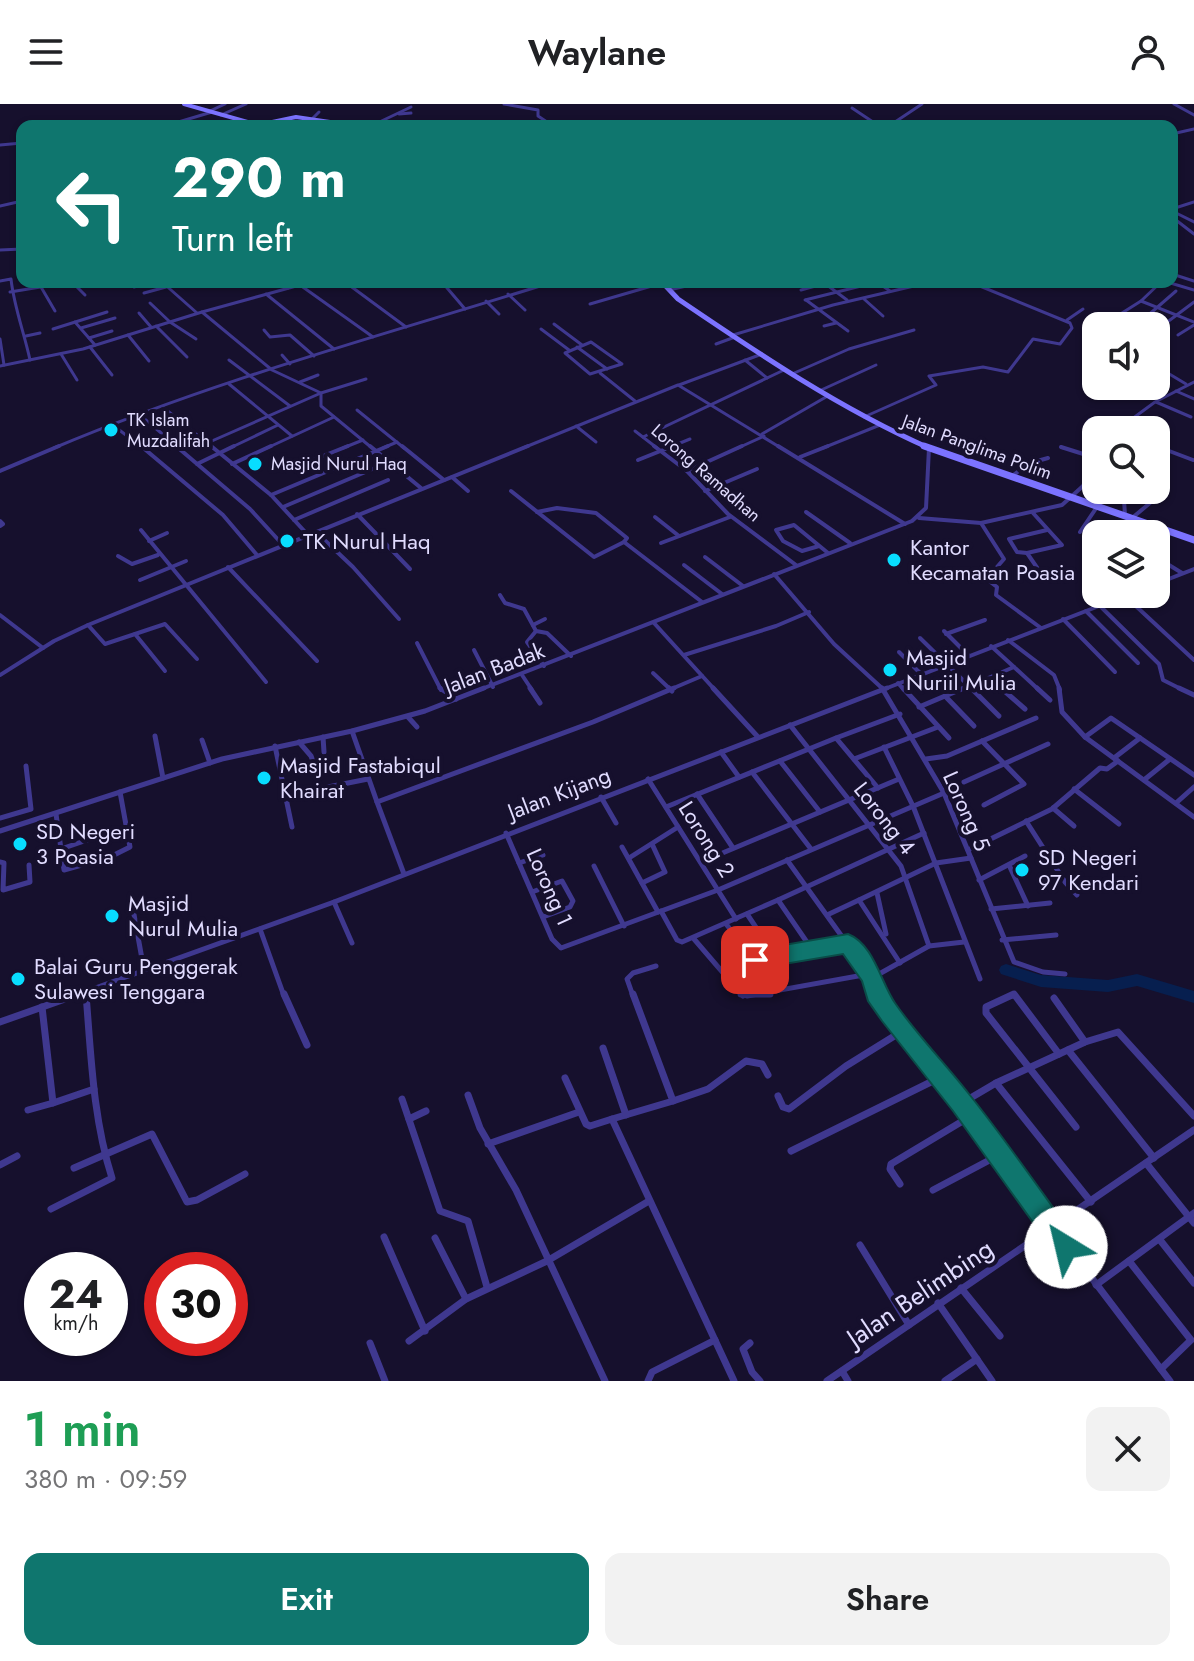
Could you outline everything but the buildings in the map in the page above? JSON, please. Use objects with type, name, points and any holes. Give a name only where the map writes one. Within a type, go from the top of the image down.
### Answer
[{"type":"street","points":[[187,104],[240,120]]},
{"type":"street","points":[[185,120],[225,104]]},
{"type":"street","points":[[221,115],[246,104]]},
{"type":"street","points":[[504,104],[538,110],[544,120]]},
{"type":"street","points":[[898,120],[922,104]]},
{"type":"street","points":[[1174,104],[1194,115]]},
{"type":"street","points":[[384,120],[411,107]]},
{"type":"street","points":[[852,108],[870,120]]},
{"type":"street","points":[[313,118],[319,112]]},
{"type":"street","points":[[398,114],[411,113]]},
{"type":"street","points":[[280,120],[294,117],[324,120]]},
{"type":"street","points":[[1178,222],[1194,234]]},
{"type":"street","points":[[0,281],[11,279],[10,292],[26,336],[30,360]]},
{"type":"street","points":[[10,292],[35,288]]},
{"type":"street","points":[[42,288],[55,311]]},
{"type":"street","points":[[77,288],[85,295]]},
{"type":"street","points":[[144,293],[154,288]]},
{"type":"street","points":[[171,288],[272,370],[321,393]]},
{"type":"street","points":[[0,342],[2,365],[30,360],[93,346],[288,288]]},
{"type":"street","points":[[304,288],[373,338]]},
{"type":"street","points":[[353,288],[406,328]]},
{"type":"street","points":[[447,288],[465,309]]},
{"type":"street","points":[[0,471],[113,425],[252,376],[529,288]]},
{"type":"street","points":[[590,304],[642,288]]},
{"type":"street","points":[[669,290],[678,288]]},
{"type":"street","points":[[801,290],[807,288]]},
{"type":"street","points":[[832,288],[848,301]]},
{"type":"street","points":[[848,331],[805,300],[852,288]]},
{"type":"street","points":[[885,288],[891,292]]},
{"type":"street","points":[[716,344],[817,309],[906,288]]},
{"type":"street","points":[[864,417],[936,385],[929,376],[983,367],[1008,372],[1034,339],[1062,344],[1072,326],[1066,321],[985,288]]},
{"type":"street","points":[[1124,312],[1154,288]]},
{"type":"street","name":"Jalan Panglima Polim","points":[[669,290],[818,392],[880,425],[929,448],[1137,520]]},
{"type":"street","points":[[1152,312],[1176,291]]},
{"type":"street","points":[[266,294],[335,350]]},
{"type":"street","points":[[508,294],[525,310]]},
{"type":"street","points":[[863,298],[883,316]]},
{"type":"street","points":[[486,301],[499,314]]},
{"type":"street","points":[[1141,301],[1194,324],[1178,335]]},
{"type":"street","points":[[1170,321],[1194,302]]},
{"type":"street","points":[[150,303],[170,322],[196,339]]},
{"type":"street","points":[[1066,321],[1083,309]]},
{"type":"street","points":[[53,329],[107,312]]},
{"type":"street","points":[[139,313],[187,357]]},
{"type":"street","points":[[81,328],[115,318]]},
{"type":"street","points":[[75,322],[112,375]]},
{"type":"street","points":[[824,326],[837,323]]},
{"type":"street","points":[[554,324],[608,370]]},
{"type":"street","points":[[541,329],[569,350]]},
{"type":"street","points":[[264,330],[270,337],[290,335],[314,356]]},
{"type":"street","points":[[643,437],[767,378],[914,330]]},
{"type":"street","points":[[89,338],[112,331]]},
{"type":"street","points":[[26,336],[40,333]]},
{"type":"street","points":[[128,335],[149,361]]},
{"type":"street","points":[[593,343],[622,363],[590,374],[565,354],[569,350],[593,343]]},
{"type":"street","points":[[61,354],[77,380]]},
{"type":"street","points":[[0,675],[88,625],[635,401],[762,354]]},
{"type":"street","points":[[282,355],[291,364]]},
{"type":"street","points":[[229,360],[290,406]]},
{"type":"street","points":[[745,360],[767,378]]},
{"type":"street","points":[[818,392],[876,365]]},
{"type":"street","points":[[600,373],[635,401]]},
{"type":"street","points":[[299,382],[318,375]]},
{"type":"street","points":[[1170,375],[1187,385]]},
{"type":"street","points":[[205,444],[264,416],[366,379]]},
{"type":"street","points":[[1170,393],[1194,382]]},
{"type":"street","points":[[229,384],[292,436]]},
{"type":"street","points":[[678,385],[905,524]]},
{"type":"street","points":[[1175,390],[1194,399]]},
{"type":"street","points":[[321,393],[321,406],[421,488]]},
{"type":"street","points":[[687,471],[763,435],[826,397]]},
{"type":"street","points":[[1135,416],[1158,400]]},
{"type":"street","points":[[1155,402],[1191,417]]},
{"type":"street","points":[[164,408],[271,495],[308,535]]},
{"type":"street","points":[[357,410],[444,480]]},
{"type":"street","points":[[141,416],[253,508],[283,545]]},
{"type":"street","points":[[232,464],[334,417]]},
{"type":"street","points":[[113,425],[131,434],[155,459],[213,503],[236,525],[257,555]]},
{"type":"street","points":[[197,464],[278,425]]},
{"type":"street","points":[[799,457],[880,425]]},
{"type":"street","points":[[576,426],[596,442]]},
{"type":"street","name":"Lorong Ramadhan","points":[[635,431],[687,471],[731,516],[797,565]]},
{"type":"street","points":[[638,460],[690,439]]},
{"type":"street","points":[[308,462],[363,440]]},
{"type":"street","points":[[271,495],[397,442]]},
{"type":"street","points":[[1061,447],[1082,455]]},
{"type":"street","points":[[918,518],[926,508],[929,493],[929,448]]},
{"type":"street","points":[[1170,451],[1193,460]]},
{"type":"street","points":[[1012,476],[1030,463],[1048,458]]},
{"type":"street","points":[[283,507],[389,462]]},
{"type":"street","points":[[705,491],[757,469]]},
{"type":"street","points":[[451,477],[468,491]]},
{"type":"street","points":[[294,520],[388,480]]},
{"type":"street","points":[[918,518],[981,523],[1062,505],[1082,487]]},
{"type":"street","points":[[511,491],[537,512],[594,557],[627,538],[599,514],[557,508],[537,512]]},
{"type":"street","points":[[1125,504],[1127,520]]},
{"type":"street","points":[[1128,517],[1148,504]]},
{"type":"street","points":[[1080,532],[1098,506]]},
{"type":"street","points":[[806,512],[851,544]]},
{"type":"street","points":[[1033,512],[1048,529],[1062,545],[1027,553],[1017,552],[1009,539],[1048,529]]},
{"type":"street","points":[[357,514],[410,569]]},
{"type":"street","points":[[661,543],[731,516]]},
{"type":"street","points":[[655,517],[680,537]]},
{"type":"street","name":"Jalan Badak","points":[[0,831],[210,763],[408,717],[493,687],[918,518]]},
{"type":"street","points":[[981,523],[1003,557],[1003,563],[997,567]]},
{"type":"street","points":[[819,546],[802,551],[779,537],[776,530],[794,525],[828,553]]},
{"type":"street","points":[[141,530],[182,586],[236,643],[266,682]]},
{"type":"street","points":[[316,532],[353,567],[399,619]]},
{"type":"street","name":"Jalan Panglima Polim","points":[[1170,532],[1194,540]]},
{"type":"street","points":[[149,541],[167,533]]},
{"type":"street","points":[[624,542],[703,603]]},
{"type":"street","points":[[1027,553],[1038,569]]},
{"type":"street","points":[[118,556],[132,564],[158,555]]},
{"type":"street","points":[[705,557],[744,586]]},
{"type":"street","points":[[140,580],[186,561]]},
{"type":"street","points":[[1170,564],[1194,576]]},
{"type":"street","points":[[684,565],[723,595]]},
{"type":"street","points":[[228,567],[317,661]]},
{"type":"street","points":[[1170,578],[1194,569]]},
{"type":"street","name":"Lorong 5","points":[[774,574],[834,644],[883,689],[900,714],[944,793],[1002,940],[1014,962],[1043,972],[1065,974]]},
{"type":"street","points":[[989,581],[997,587],[996,595],[1041,628]]},
{"type":"street","points":[[500,595],[505,603],[524,609],[535,628],[547,633],[571,656]]},
{"type":"street","name":"Jalan Kijang","points":[[0,1022],[334,902],[1092,608]]},
{"type":"street","points":[[1102,608],[1159,664],[1163,680],[1194,695]]},
{"type":"street","points":[[1141,608],[1194,659]]},
{"type":"street","points":[[1086,611],[1138,663]]},
{"type":"street","points":[[684,655],[809,612]]},
{"type":"street","points":[[0,615],[43,648]]},
{"type":"street","points":[[544,666],[527,642],[545,619]]},
{"type":"street","points":[[1063,619],[1115,672]]},
{"type":"street","points":[[968,655],[945,632],[985,620]]},
{"type":"street","points":[[654,623],[758,737]]},
{"type":"street","points":[[88,625],[105,644],[165,624],[197,659]]},
{"type":"street","points":[[135,634],[165,671]]},
{"type":"street","points":[[920,638],[999,716]]},
{"type":"street","points":[[1008,640],[1054,675],[1059,685],[1062,712],[1085,737],[1194,817]]},
{"type":"street","points":[[417,643],[442,691],[445,704]]},
{"type":"street","points":[[991,646],[1050,700]]},
{"type":"street","points":[[474,650],[493,687]]},
{"type":"street","points":[[899,652],[921,674]]},
{"type":"street","points":[[919,707],[1014,667]]},
{"type":"street","points":[[653,673],[672,691]]},
{"type":"street","points":[[522,675],[540,703]]},
{"type":"street","points":[[377,802],[672,691],[702,676]]},
{"type":"street","points":[[990,678],[1025,709]]},
{"type":"street","points":[[898,683],[949,738]]},
{"type":"street","points":[[442,691],[457,700]]},
{"type":"street","points":[[945,696],[974,726]]},
{"type":"street","points":[[666,807],[900,714]]},
{"type":"street","points":[[408,717],[417,727]]},
{"type":"street","points":[[926,759],[947,756],[1036,718]]},
{"type":"street","points":[[1085,737],[1111,718],[1194,775]]},
{"type":"street","name":"Lorong 4","points":[[790,725],[906,877],[929,946]]},
{"type":"street","points":[[854,759],[938,727]]},
{"type":"street","points":[[352,731],[404,874]]},
{"type":"street","points":[[155,736],[163,778]]},
{"type":"street","points":[[323,737],[324,752]]},
{"type":"street","points":[[836,738],[878,788]]},
{"type":"street","points":[[968,850],[1053,808],[1100,768],[1107,769],[1140,738]]},
{"type":"street","points":[[202,740],[210,763]]},
{"type":"street","points":[[982,741],[1024,784],[984,805]]},
{"type":"street","points":[[298,742],[311,756],[317,772]]},
{"type":"street","points":[[964,782],[1048,744]]},
{"type":"street","points":[[275,746],[292,827]]},
{"type":"street","points":[[884,747],[913,806],[980,979]]},
{"type":"street","points":[[721,752],[739,777]]},
{"type":"street","points":[[1144,780],[1170,759]]},
{"type":"street","points":[[780,761],[820,812]]},
{"type":"street","points":[[26,766],[31,821]]},
{"type":"street","points":[[752,772],[811,849]]},
{"type":"street","points":[[328,787],[368,779]]},
{"type":"street","name":"Lorong 2","points":[[648,779],[736,919]]},
{"type":"street","points":[[701,862],[899,779]]},
{"type":"street","points":[[1176,803],[1194,787]]},
{"type":"street","points":[[1074,789],[1119,824]]},
{"type":"street","points":[[56,814],[66,870],[129,850],[120,792]]},
{"type":"street","points":[[594,866],[624,926],[718,890],[944,793]]},
{"type":"street","points":[[697,794],[733,848]]},
{"type":"street","points":[[601,797],[616,823]]},
{"type":"street","points":[[1053,808],[1074,826]]},
{"type":"street","points":[[0,818],[31,809]]},
{"type":"street","points":[[1026,821],[1065,882],[1077,895]]},
{"type":"street","points":[[629,858],[678,827]]},
{"type":"street","name":"Lorong 1","points":[[506,833],[556,945],[567,946],[624,926]]},
{"type":"street","points":[[622,847],[680,943],[924,833]]},
{"type":"street","points":[[61,849],[93,838]]},
{"type":"street","points":[[642,883],[665,872],[652,844]]},
{"type":"street","points":[[519,863],[543,855]]},
{"type":"street","points":[[979,880],[1025,856]]},
{"type":"street","points":[[827,915],[936,863],[971,858]]},
{"type":"street","points":[[787,860],[871,976],[876,994],[962,1103],[1051,1228],[1170,1381]]},
{"type":"street","points":[[0,862],[4,863],[1,891],[30,882],[29,865]]},
{"type":"street","points":[[1009,865],[1028,906]]},
{"type":"street","points":[[532,892],[562,881],[573,901],[570,907],[543,917]]},
{"type":"street","points":[[877,893],[887,939]]},
{"type":"street","points":[[131,898],[144,970]]},
{"type":"street","points":[[778,900],[813,951]]},
{"type":"street","points":[[859,900],[900,963]]},
{"type":"street","points":[[334,902],[352,943]]},
{"type":"street","points":[[991,909],[1050,903]]},
{"type":"street","points":[[747,914],[776,957]]},
{"type":"street","points":[[726,924],[751,958],[776,957],[848,943]]},
{"type":"street","points":[[260,929],[284,995],[307,1045]]},
{"type":"street","points":[[1002,940],[1056,935]]},
{"type":"street","points":[[694,939],[743,996],[871,976],[929,946],[964,942]]},
{"type":"street","points":[[656,966],[633,973],[627,979],[673,1101]]},
{"type":"street","points":[[51,1209],[111,1180],[112,1176],[104,1153],[94,1089],[86,991]]},
{"type":"street","points":[[1059,1054],[1016,995],[986,1007],[986,1013],[1076,1127]]},
{"type":"street","points":[[1054,998],[1085,1042]]},
{"type":"street","points":[[42,1007],[53,1103]]},
{"type":"street","points":[[778,1096],[784,1108],[789,1109],[846,1066],[904,1030]]},
{"type":"street","points":[[962,1103],[1027,1067],[1111,1032],[1121,1033],[1194,1116]]},
{"type":"street","points":[[603,1048],[626,1115]]},
{"type":"street","points":[[1068,1050],[1154,1158]]},
{"type":"street","points":[[565,1078],[579,1112],[590,1126],[708,1089],[738,1066],[752,1060],[762,1064],[768,1075]]},
{"type":"street","points":[[791,1151],[942,1077]]},
{"type":"street","points":[[996,1083],[1091,1202]]},
{"type":"street","points":[[28,1110],[94,1089]]},
{"type":"street","points":[[468,1095],[488,1144],[516,1190],[605,1381]]},
{"type":"street","points":[[402,1099],[440,1211],[468,1221],[487,1287]]},
{"type":"street","points":[[409,1119],[426,1111]]},
{"type":"street","points":[[488,1144],[579,1112]]},
{"type":"street","points":[[900,1184],[890,1169],[891,1164],[971,1116]]},
{"type":"street","points":[[612,1119],[734,1381]]},
{"type":"street","name":"Jalan Belimbing","points":[[827,1381],[938,1302],[1194,1130]]},
{"type":"street","points":[[74,1168],[138,1138],[154,1135],[189,1202],[245,1174]]},
{"type":"street","points":[[933,1190],[999,1155]]},
{"type":"street","points":[[0,1165],[17,1156]]},
{"type":"street","points":[[1096,1285],[1192,1218],[1146,1163]]},
{"type":"street","points":[[409,1341],[466,1299],[547,1261],[649,1201]]},
{"type":"street","points":[[384,1237],[425,1331]]},
{"type":"street","points":[[435,1238],[466,1299]]},
{"type":"street","points":[[1160,1240],[1194,1283]]},
{"type":"street","points":[[860,1245],[909,1325]]},
{"type":"street","points":[[1129,1261],[1191,1340],[1161,1369]]},
{"type":"street","points":[[961,1288],[1000,1336]]},
{"type":"street","points":[[938,1302],[992,1381]]},
{"type":"street","points":[[648,1381],[652,1372],[697,1346],[715,1340]]},
{"type":"street","points":[[370,1343],[385,1381]]},
{"type":"street","points":[[750,1343],[743,1349],[752,1372],[760,1381]]},
{"type":"street","points":[[945,1381],[977,1359]]},
{"type":"street","points":[[842,1371],[848,1381]]},
{"type":"waterway","points":[[1006,970],[1041,981],[1108,986],[1137,980],[1194,997]]},
{"type":"place","name":"TK Islam Muzdalifah","points":[[111,430]]},
{"type":"place","name":"Masjid Nurul Haq","points":[[255,464]]},
{"type":"place","name":"TK Nurul Haq","points":[[287,541]]},
{"type":"place","name":"Kantor Kecamatan Poasia","points":[[894,560]]},
{"type":"place","name":"Masjid Nuriil Mulia","points":[[890,670]]},
{"type":"place","name":"Masjid Fastabiqul Khairat","points":[[264,778]]},
{"type":"place","name":"SD Negeri 3 Poasia","points":[[20,844]]},
{"type":"place","name":"SD Negeri 97 Kendari","points":[[1022,870]]},
{"type":"place","name":"Masjid Nurul Mulia","points":[[112,916]]},
{"type":"place","name":"Balai Guru Penggerak Sulawesi Tenggara","points":[[18,979]]},
{"type":"route","points":[[755,960],[848,943],[872,978],[876,994],[889,1014],[962,1103],[1066,1247]]}]
